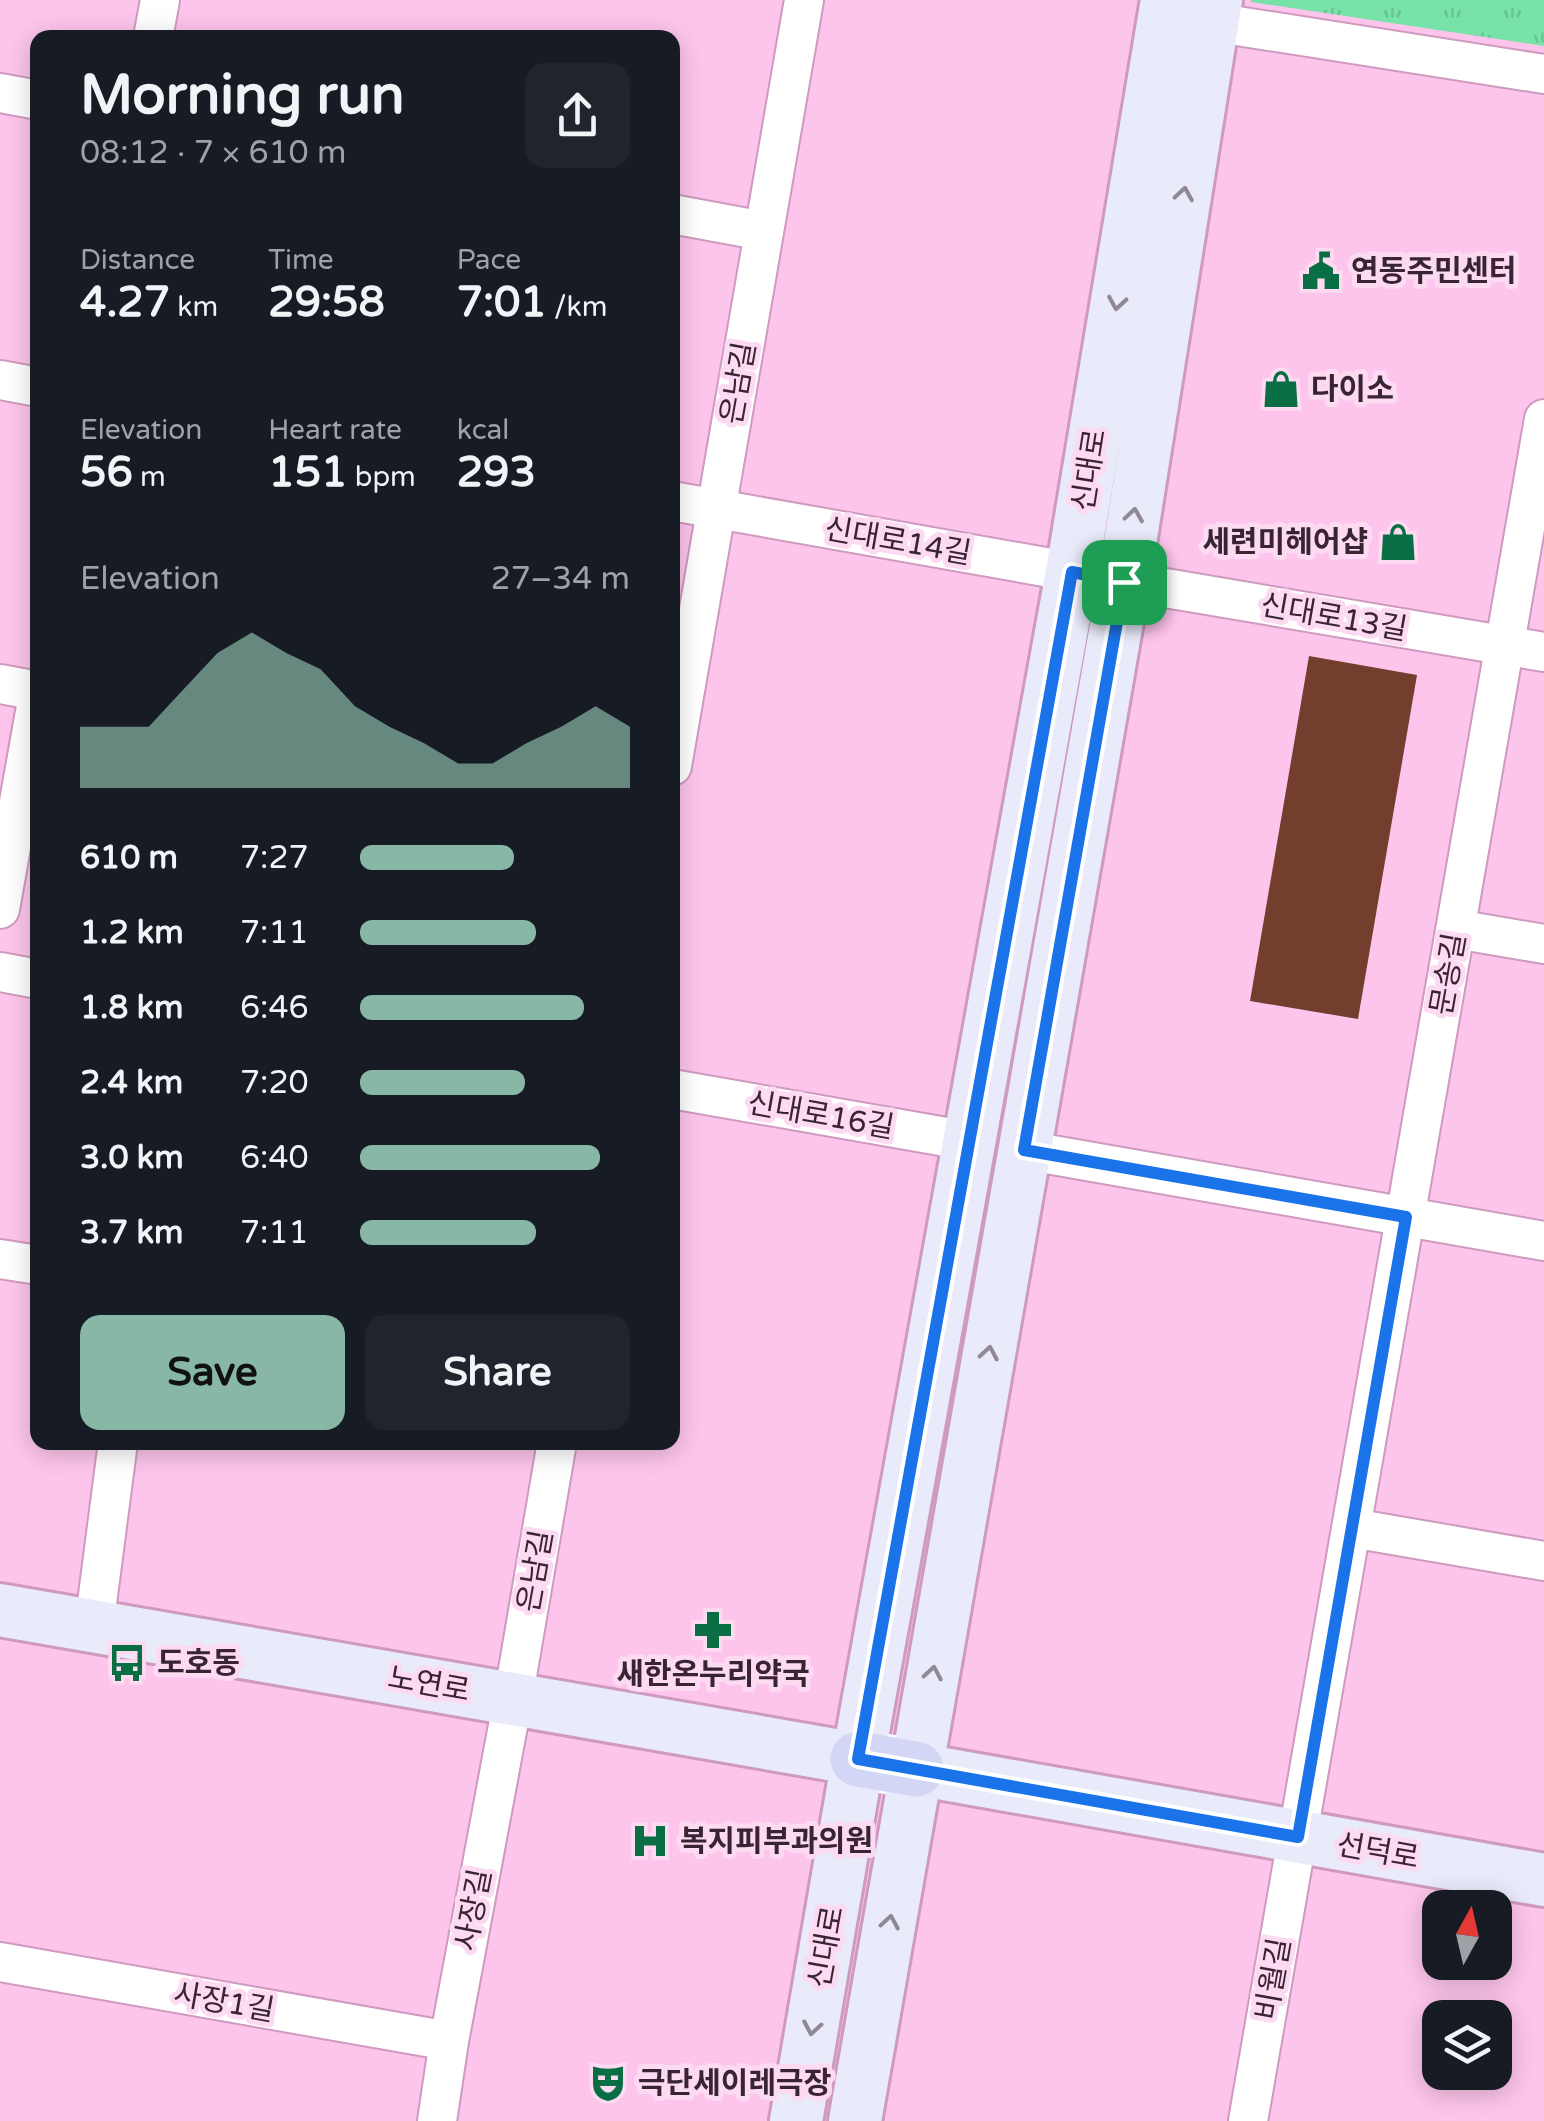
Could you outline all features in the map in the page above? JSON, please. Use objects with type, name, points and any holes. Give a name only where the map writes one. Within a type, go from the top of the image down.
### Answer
[{"type":"main road","name":"신대로","points":[[796,2121],[1072,572],[1198,7]]},
{"type":"main road","name":"신대로","points":[[855,2121],[1124,582],[1198,7]]},
{"type":"main road","name":"노연로","points":[[0,1610],[858,1759]]},
{"type":"main road","name":"선덕로","points":[[858,1759],[1544,1880]]},
{"type":"street","points":[[155,30],[160,0]]},
{"type":"street","name":"은남길","points":[[680,720],[804,0]]},
{"type":"street","points":[[1198,7],[1544,74]]},
{"type":"street","points":[[0,93],[30,99]]},
{"type":"street","points":[[680,215],[764,231]]},
{"type":"street","points":[[0,380],[30,386]]},
{"type":"street","name":"문송길","points":[[1298,1837],[1544,420]]},
{"type":"street","name":"신대로14길","points":[[680,501],[1124,582]]},
{"type":"street","name":"신대로13길","points":[[1124,582],[1544,652]]},
{"type":"street","points":[[0,684],[30,691]]},
{"type":"street","points":[[0,909],[30,738]]},
{"type":"street","points":[[1456,929],[1544,944]]},
{"type":"street","points":[[0,972],[30,978]]},
{"type":"street","name":"신대로16길","points":[[680,1090],[969,1140]]},
{"type":"street","points":[[1024,1150],[1544,1241]]},
{"type":"street","points":[[0,1259],[30,1264]]},
{"type":"street","points":[[94,1626],[117,1450]]},
{"type":"street","name":"은남길","points":[[513,1699],[556,1450]]},
{"type":"street","points":[[1352,1528],[1544,1561]]},
{"type":"street","name":"사장길","points":[[437,2121],[513,1699]]},
{"type":"street","name":"비월길","points":[[1248,2121],[1298,1837]]},
{"type":"street","name":"사장1길","points":[[0,1962],[449,2041]]},
{"type":"green space","points":[[1544,0],[1544,46],[1251,2]]},
{"type":"building","points":[[1309,656],[1417,675],[1358,1019],[1250,1001]]},
{"type":"place","name":"연동주민센터","points":[[1321,271]]},
{"type":"place","name":"다이소","points":[[1281,389]]},
{"type":"place","name":"세련미헤어샵","points":[[1398,542]]},
{"type":"place","name":"새한온누리약국","points":[[713,1630]]},
{"type":"place","name":"도호동","points":[[127,1663]]},
{"type":"place","name":"복지피부과의원","points":[[650,1841]]},
{"type":"place","name":"극단세이레극장","points":[[608,2083]]},
{"type":"route","points":[[1072,572],[1124,582],[1024,1150],[1406,1217],[1298,1837],[858,1759],[1072,572]]}]
